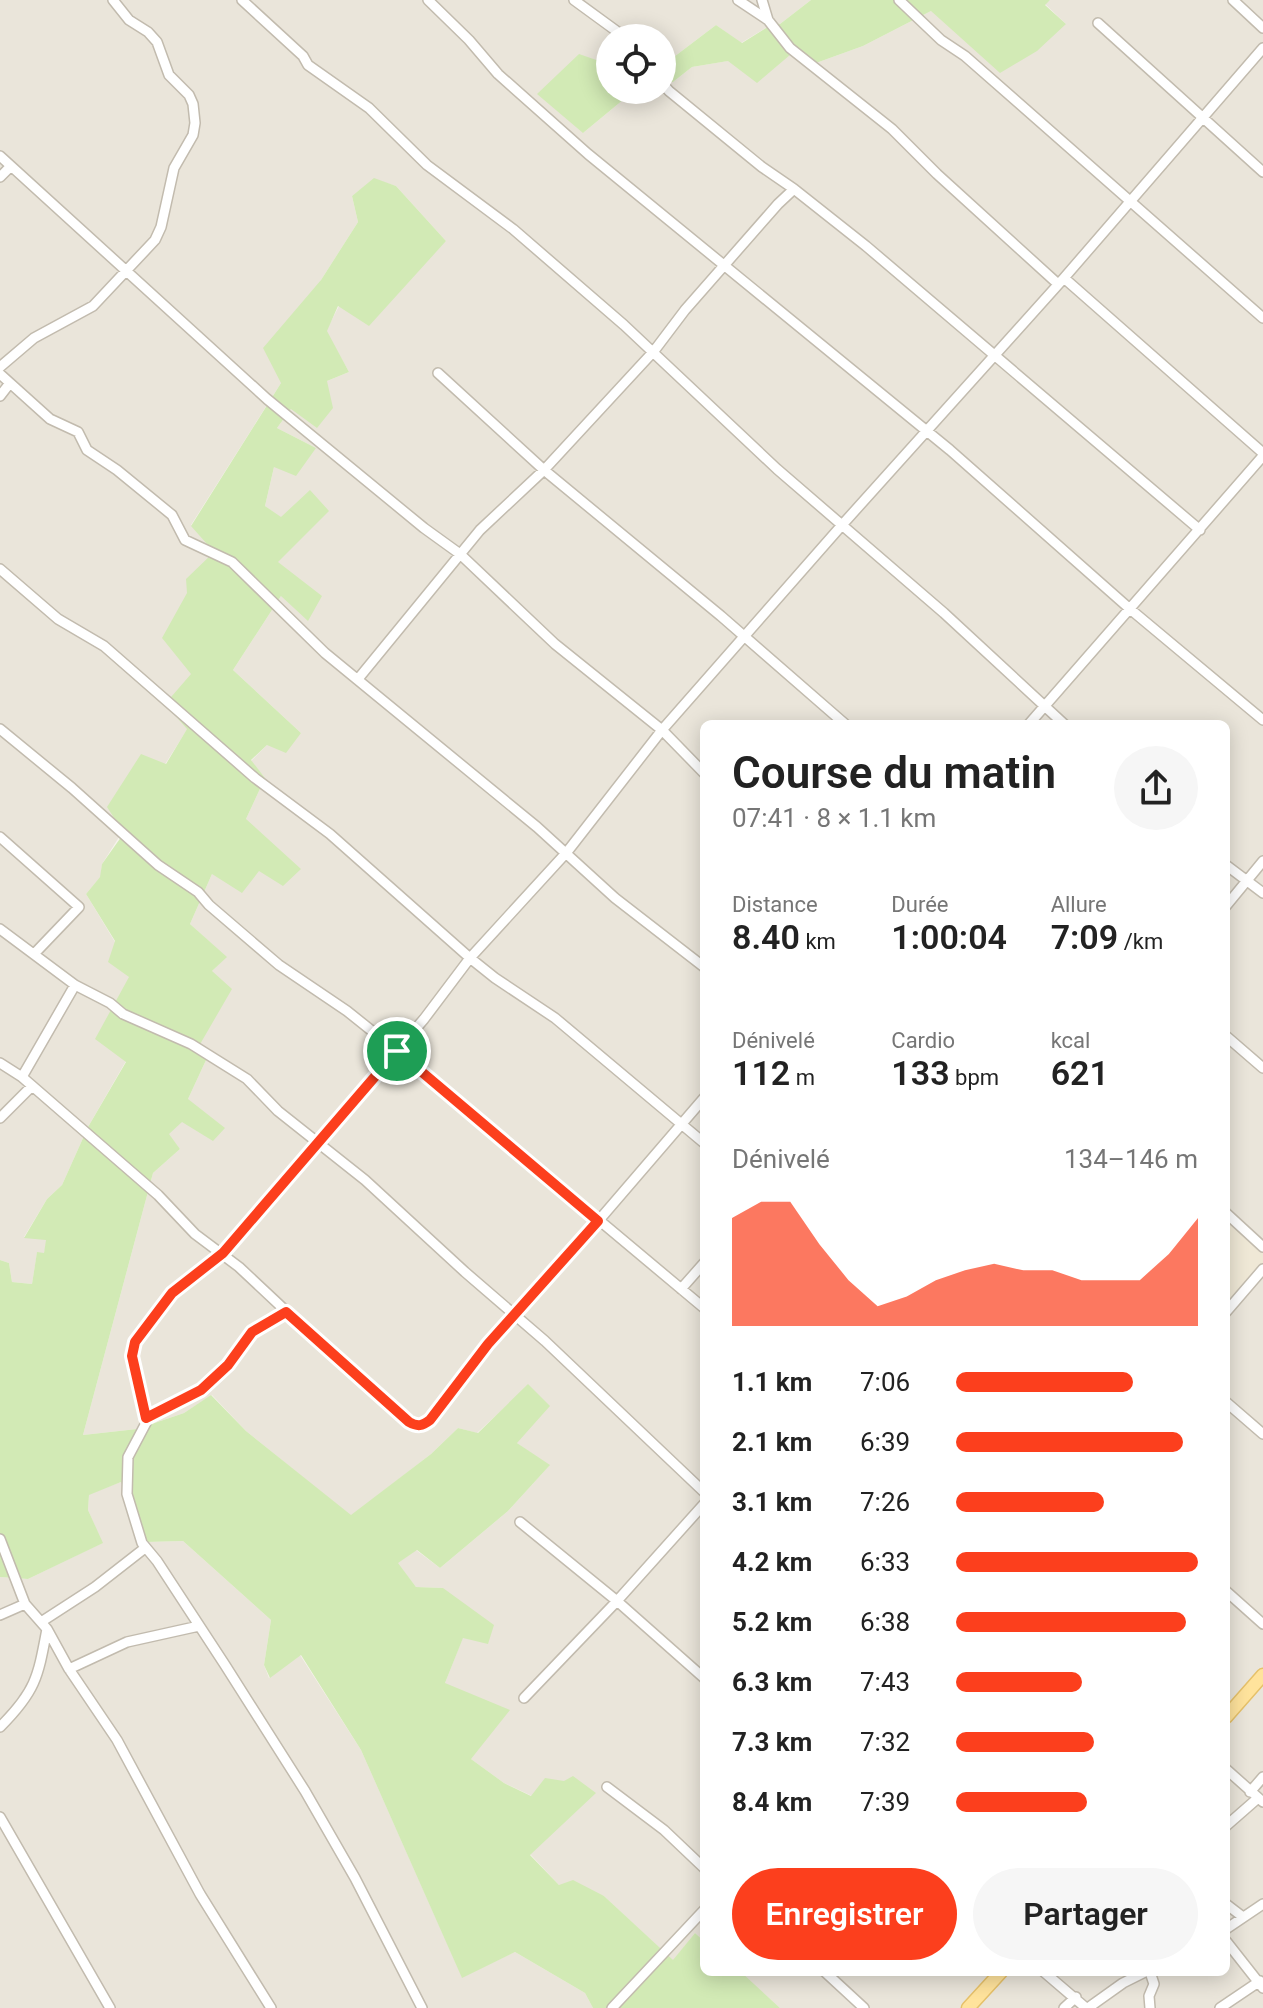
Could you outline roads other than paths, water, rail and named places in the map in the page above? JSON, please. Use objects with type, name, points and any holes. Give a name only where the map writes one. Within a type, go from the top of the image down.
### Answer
[{"type":"main road","points":[[1230,1712],[1263,1675]]},
{"type":"main road","points":[[968,2008],[997,1976]]},
{"type":"street","points":[[0,367],[34,338],[93,306],[155,240],[161,227],[174,168],[193,135],[195,123],[189,95],[169,75],[157,42],[129,20],[113,0]]},
{"type":"street","points":[[242,0],[303,56],[308,65],[369,108],[427,165],[513,229],[654,351],[715,413],[934,604],[1060,720]]},
{"type":"street","points":[[428,0],[498,74],[554,125],[926,432],[1263,720]]},
{"type":"street","points":[[574,0],[607,24]]},
{"type":"street","points":[[738,0],[768,20],[790,48],[892,129],[919,158],[1263,454],[1032,720]]},
{"type":"street","points":[[762,0],[768,20]]},
{"type":"street","points":[[899,0],[933,33],[965,56],[1263,318]]},
{"type":"street","points":[[1233,0],[1263,28]]},
{"type":"street","points":[[1098,23],[1263,172]]},
{"type":"street","points":[[422,2008],[317,1812],[157,1561],[145,1548],[127,1494],[128,1457],[146,1418],[132,1356],[135,1342],[172,1293],[223,1253],[397,1051],[470,958],[567,852],[662,730],[1204,119],[1263,48]]},
{"type":"street","points":[[676,97],[915,287],[993,357],[1200,530]]},
{"type":"street","points":[[0,156],[284,413],[460,554],[555,644],[662,730],[700,769]]},
{"type":"street","points":[[0,177],[10,167]]},
{"type":"street","points":[[358,679],[480,530],[544,470],[654,351],[677,320],[794,189]]},
{"type":"street","points":[[438,373],[544,470],[840,720]]},
{"type":"street","points":[[0,374],[50,419],[78,432],[87,450],[172,515],[185,540],[232,562],[302,633],[567,852],[615,898],[700,964]]},
{"type":"street","points":[[0,396],[10,383]]},
{"type":"street","points":[[0,569],[58,619],[113,653],[222,750],[330,834],[470,958],[555,1018],[700,1140]]},
{"type":"street","points":[[0,729],[158,865],[198,892],[279,965],[347,1011],[397,1051],[700,1305]]},
{"type":"street","points":[[0,837],[79,907],[34,954]]},
{"type":"street","points":[[1230,901],[1263,861]]},
{"type":"street","points":[[1230,868],[1263,893]]},
{"type":"street","points":[[0,929],[75,985],[110,1003],[123,1014],[191,1044],[247,1079],[278,1111],[365,1180],[567,1362],[700,1488]]},
{"type":"street","points":[[22,1077],[75,985]]},
{"type":"street","points":[[1230,1039],[1263,1068]]},
{"type":"street","points":[[0,1063],[22,1077],[158,1195],[202,1240],[223,1253],[336,1358],[417,1426],[430,1420],[488,1344],[515,1317],[700,1103]]},
{"type":"street","points":[[0,1118],[32,1086]]},
{"type":"street","points":[[1230,1217],[1263,1247]]},
{"type":"street","points":[[681,1289],[700,1268]]},
{"type":"street","points":[[1230,1307],[1263,1269]]},
{"type":"street","points":[[146,1418],[201,1390],[228,1365],[252,1332],[286,1312]]},
{"type":"street","points":[[1230,1405],[1263,1434]]},
{"type":"street","points":[[524,1698],[700,1508]]},
{"type":"street","points":[[520,1522],[617,1601],[700,1674]]},
{"type":"street","points":[[0,1539],[25,1604],[44,1625],[69,1669],[117,1740],[200,1894],[271,2008]]},
{"type":"street","points":[[0,1727],[20,1707],[34,1685],[44,1625],[145,1548]]},
{"type":"street","points":[[1230,1595],[1263,1624]]},
{"type":"street","points":[[0,1615],[25,1604]]},
{"type":"street","points":[[69,1669],[127,1642],[199,1626]]},
{"type":"street","points":[[1230,1773],[1257,1797]]},
{"type":"street","points":[[1230,1822],[1257,1797],[1263,1777]]},
{"type":"street","points":[[607,1787],[664,1830],[700,1864]]},
{"type":"street","points":[[0,1817],[110,2008]]},
{"type":"street","points":[[1230,1926],[1263,1904]]},
{"type":"street","points":[[1230,1907],[1243,1917]]},
{"type":"street","points":[[612,2008],[700,1914]]},
{"type":"street","points":[[1220,2008],[1261,1983],[1230,1946]]},
{"type":"street","points":[[829,1976],[864,2008]]},
{"type":"street","points":[[1049,1976],[1087,2008],[1138,1976]]},
{"type":"street","points":[[1149,1976],[1154,1984],[1149,1996],[1150,2008]]},
{"type":"street","points":[[1064,2008],[1076,1997]]}]
